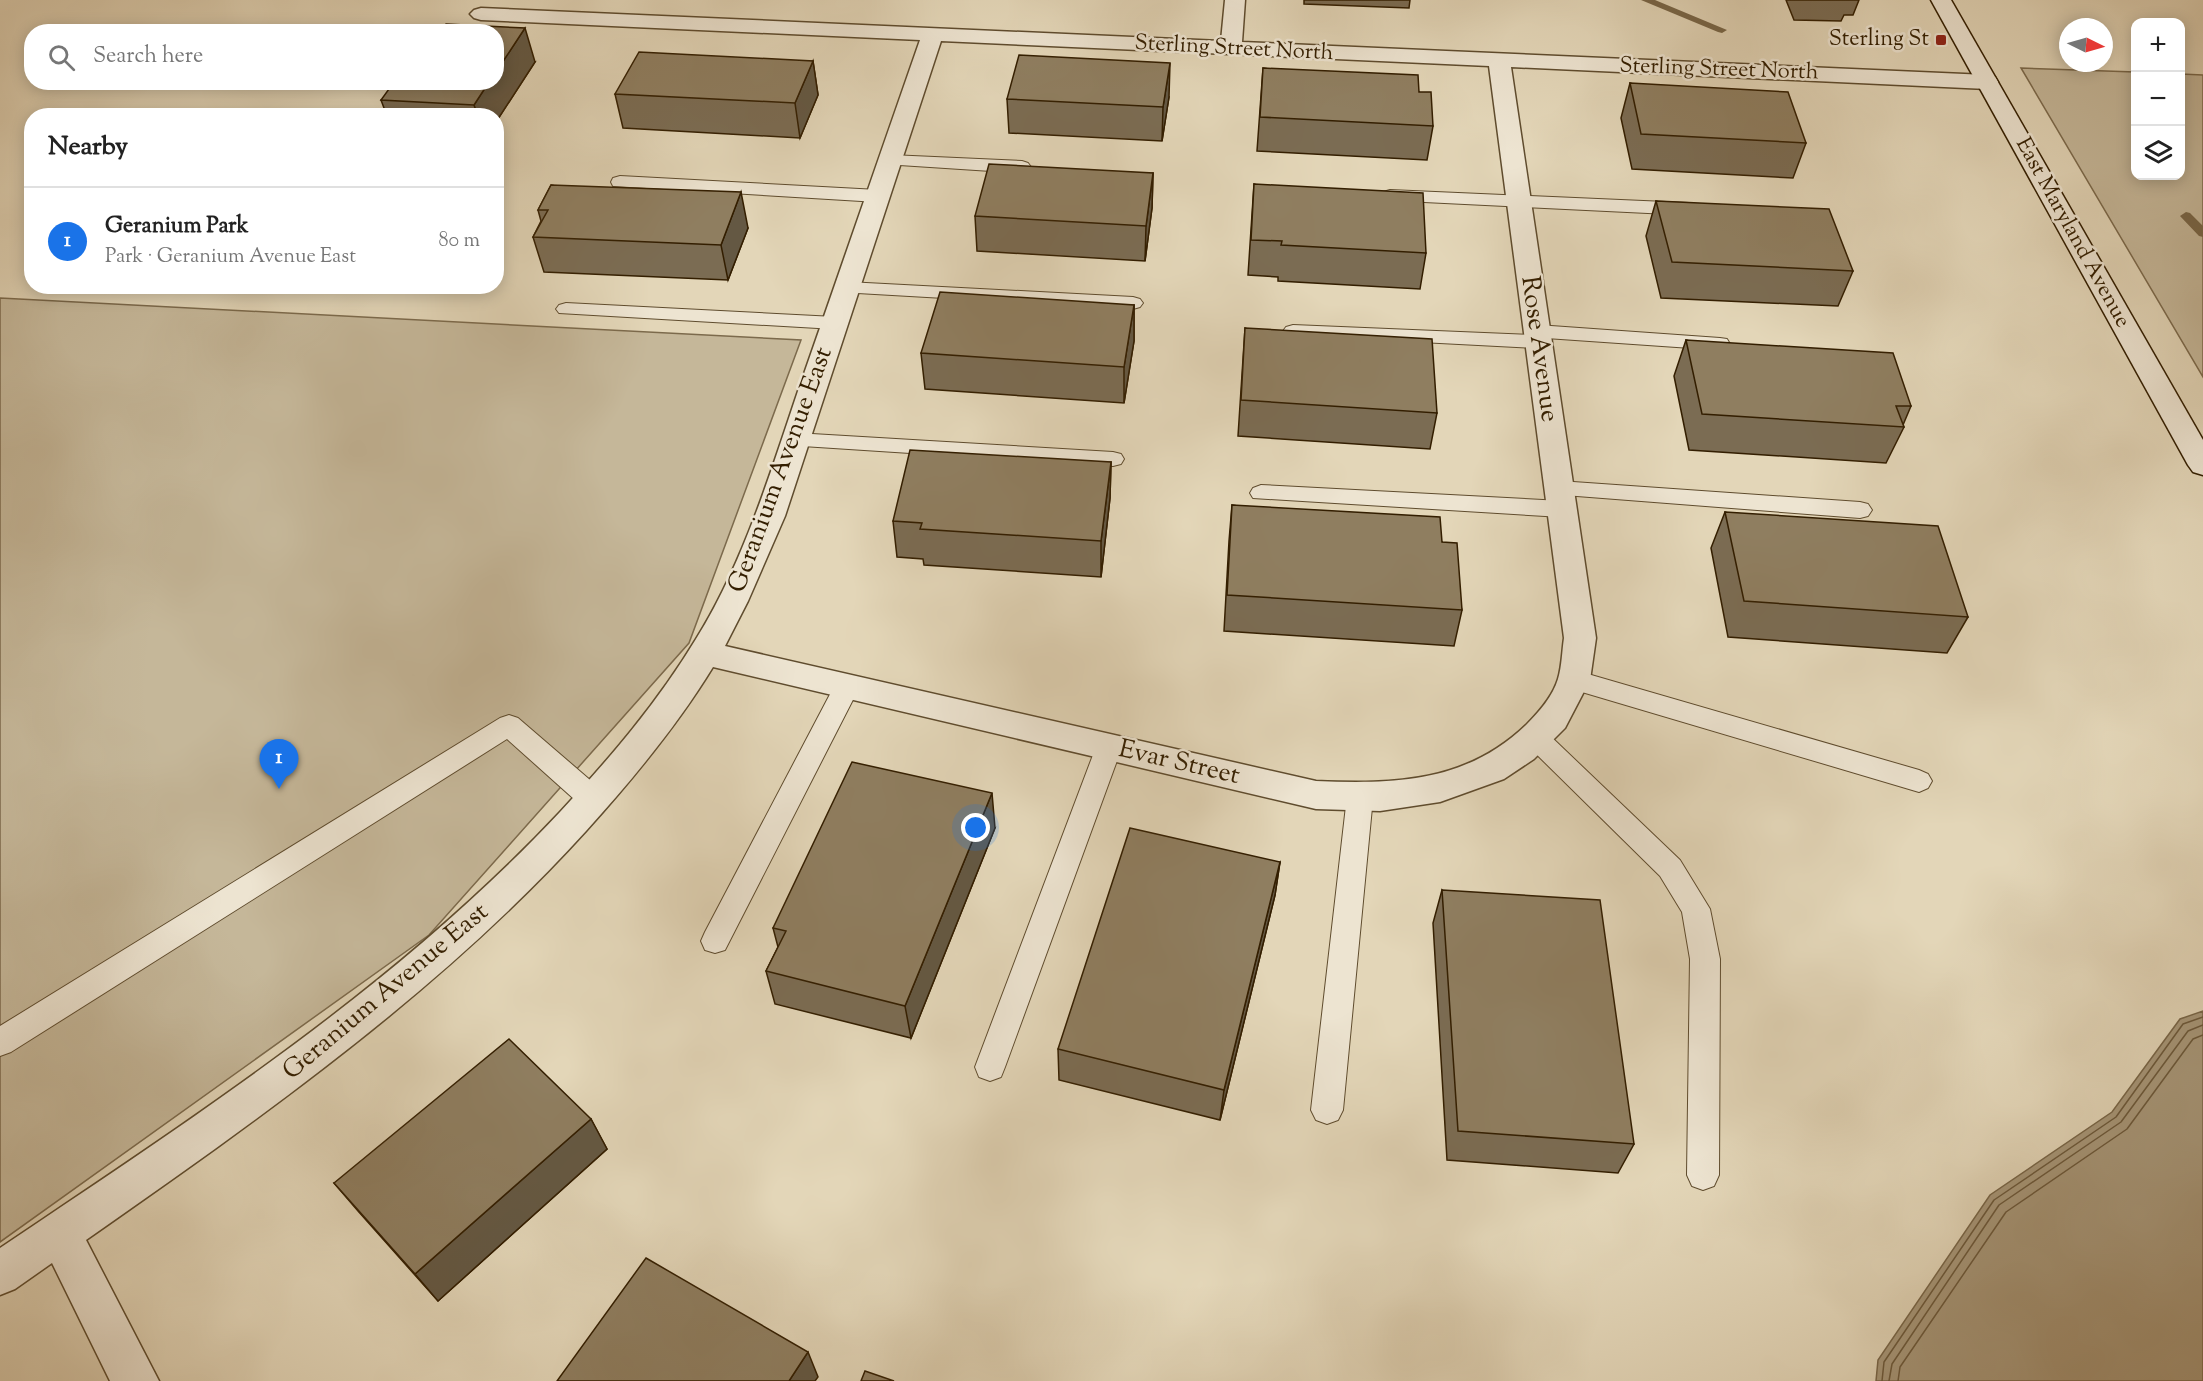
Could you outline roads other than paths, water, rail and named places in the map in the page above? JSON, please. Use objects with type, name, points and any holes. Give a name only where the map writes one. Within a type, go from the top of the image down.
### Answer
[{"type":"street","points":[[600,20],[612,0]]},
{"type":"street","points":[[1231,49],[1235,0]]},
{"type":"street","name":"East Maryland Avenue","points":[[1941,0],[2203,465]]},
{"type":"street","name":"Sterling Street North","points":[[481,14],[1987,82]]},
{"type":"street","name":"Geranium Avenue East","points":[[0,1274],[277,1083],[450,945],[563,836],[639,746],[704,653],[747,571],[770,516],[932,36]]},
{"type":"street","name":"Rose Avenue","points":[[1499,61],[1580,638]]},
{"type":"street","name":"Evar Street","points":[[704,653],[1316,795],[1380,797],[1440,788],[1492,769],[1522,750],[1553,719],[1574,680],[1580,638]]},
{"type":"street","points":[[60,1233],[121,1358],[136,1381]]},
{"type":"lane","points":[[890,159],[1046,168]]},
{"type":"lane","points":[[620,182],[878,196]]},
{"type":"lane","points":[[1376,196],[1709,210]]},
{"type":"lane","points":[[847,288],[1132,303]]},
{"type":"lane","points":[[566,309],[835,323]]},
{"type":"lane","points":[[1279,330],[1739,345]]},
{"type":"lane","points":[[795,440],[1113,459]]},
{"type":"lane","points":[[1261,493],[1560,499],[1860,510]]},
{"type":"lane","points":[[1574,680],[1919,781]]},
{"type":"lane","points":[[715,941],[847,686]]},
{"type":"lane","points":[[0,1042],[509,725],[594,800]]},
{"type":"lane","points":[[1535,737],[1670,868],[1696,909],[1705,959],[1703,1175]]},
{"type":"lane","points":[[990,1067],[1109,747]]},
{"type":"lane","points":[[1327,1110],[1360,797]]},
{"type":"water","points":[[2203,1011],[2203,1381],[1876,1381],[1878,1360],[1990,1195],[2112,1112],[2180,1019]]},
{"type":"waterway","points":[[1646,0],[1722,30]]},
{"type":"waterway","points":[[2186,216],[2203,233]]},
{"type":"place","name":"Sterling St","points":[[1941,40]]},
{"type":"place","name":"Geranium Park","points":[[279,789]]}]
